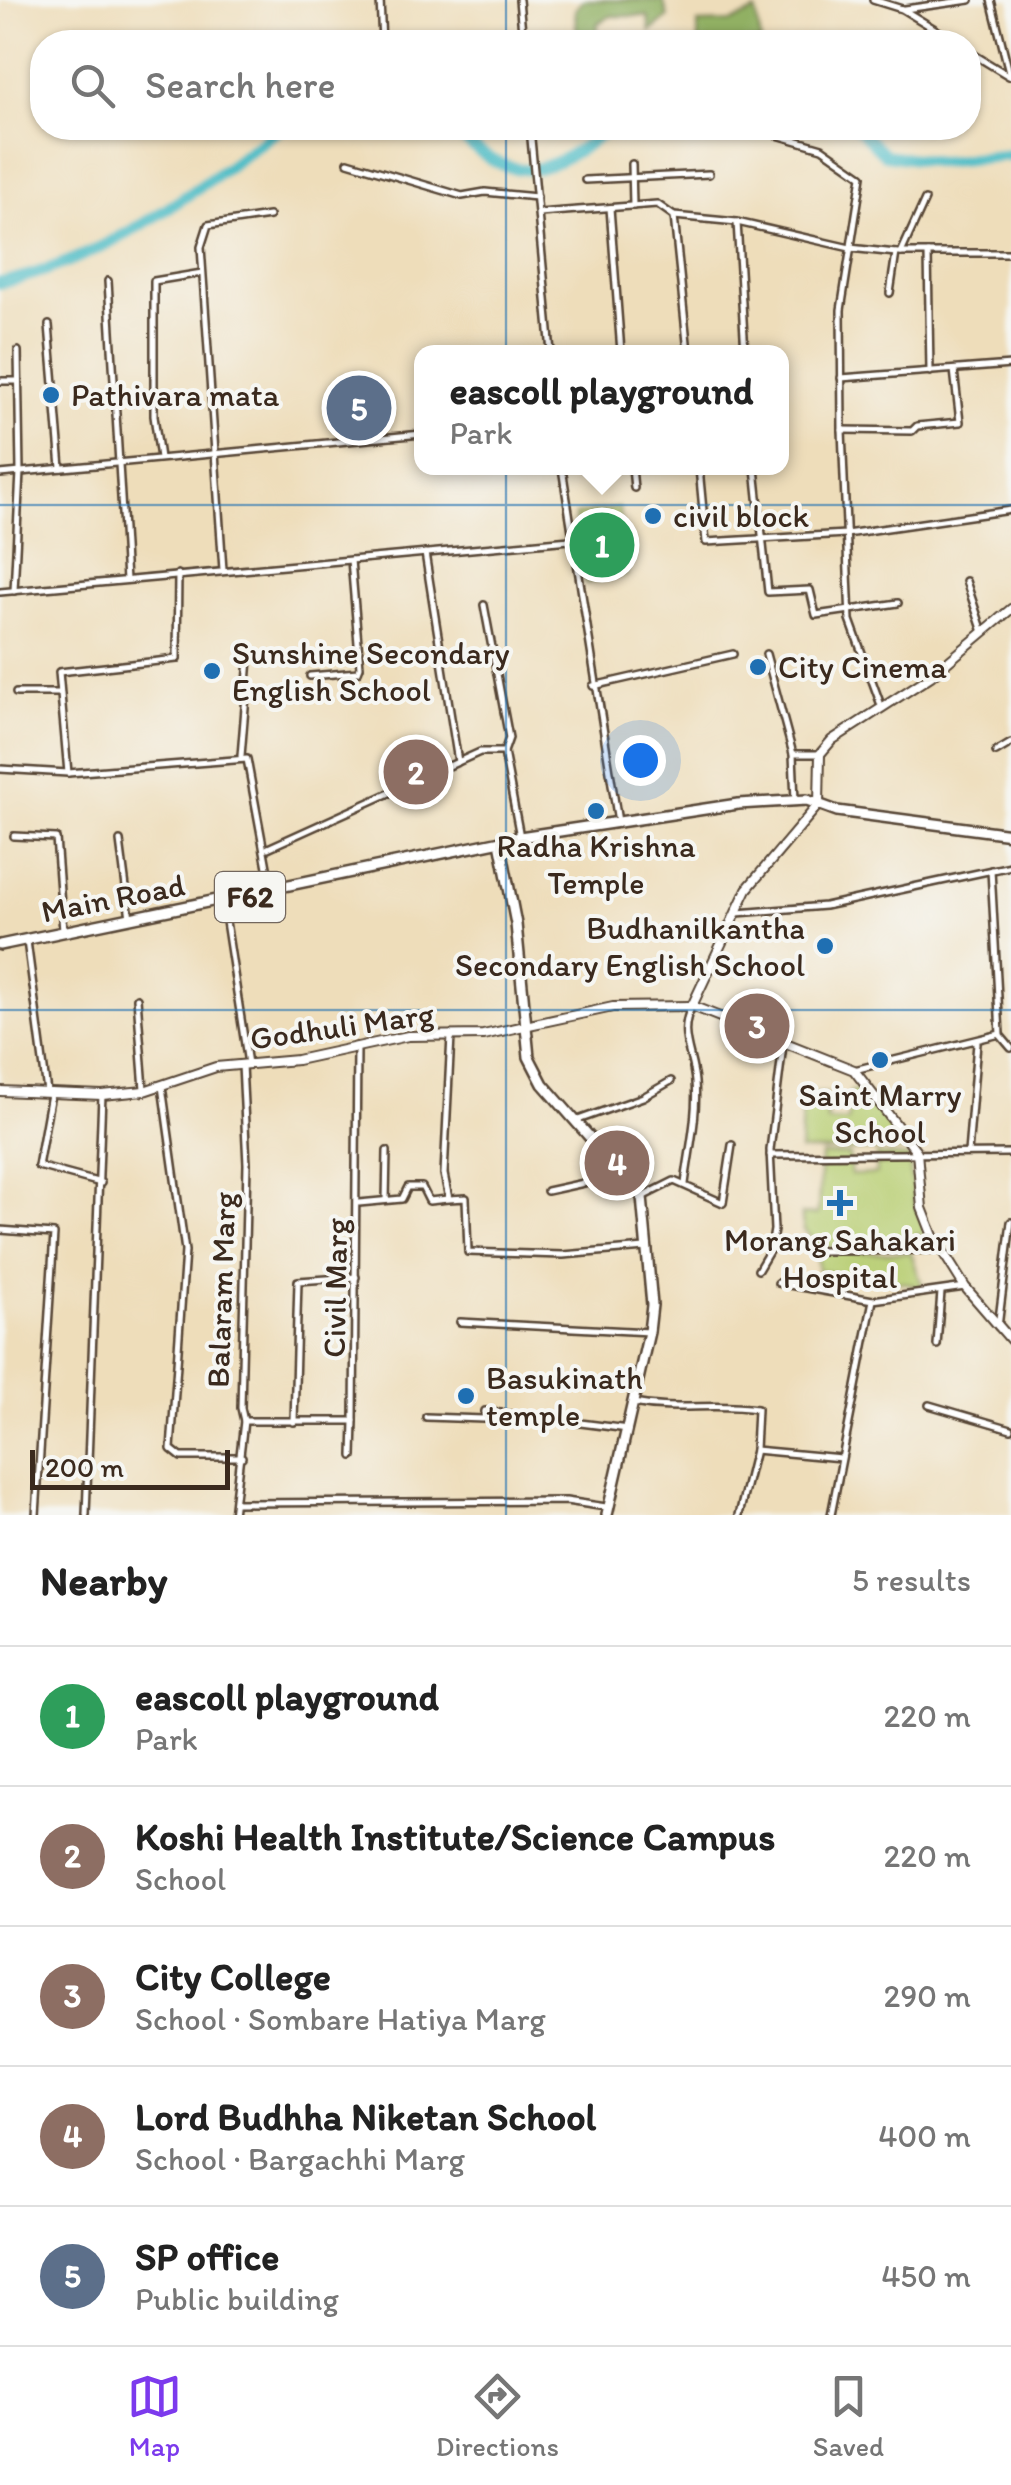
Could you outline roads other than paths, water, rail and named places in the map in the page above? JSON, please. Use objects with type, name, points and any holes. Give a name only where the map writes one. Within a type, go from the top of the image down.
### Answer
[{"type":"main road","points":[[1011,609],[982,629],[931,676],[832,740],[820,754],[819,804],[772,854],[734,913],[692,1006],[854,1070],[917,1152],[922,1208],[942,1250],[965,1287],[1011,1340]]},
{"type":"main road","name":"F62","points":[[500,842],[618,822],[795,800],[837,811],[1011,834]]},
{"type":"main road","points":[[500,842],[516,924],[529,1057],[543,1084],[642,1197],[650,1332],[608,1511]]},
{"type":"main road","name":"Main Road","points":[[130,918],[223,902],[500,842]]},
{"type":"main road","name":"Main Road","points":[[0,944],[271,891]]},
{"type":"main road","name":"Main Road","points":[[0,944],[63,932]]},
{"type":"main road","name":"Godhuli Marg","points":[[0,1091],[102,1095],[144,1090],[216,1067],[408,1036],[526,1028],[596,1008],[692,1006]]},
{"type":"street","points":[[380,0],[381,30]]},
{"type":"street","points":[[520,0],[522,30]]},
{"type":"street","points":[[873,0],[902,10],[936,30]]},
{"type":"street","points":[[902,10],[969,0]]},
{"type":"street","points":[[992,0],[1011,77]]},
{"type":"street","points":[[981,58],[1011,77]]},
{"type":"street","points":[[531,140],[550,345]]},
{"type":"street","points":[[794,140],[822,148],[862,176],[841,310],[842,430],[849,610],[882,708]]},
{"type":"street","points":[[348,162],[462,196],[484,192],[536,194]]},
{"type":"street","points":[[632,164],[633,206]]},
{"type":"street","points":[[585,180],[709,174]]},
{"type":"street","points":[[890,293],[899,253],[925,200]]},
{"type":"street","points":[[538,214],[663,205],[674,216],[687,345]]},
{"type":"street","points":[[610,208],[620,345]]},
{"type":"street","points":[[224,570],[201,247],[208,225],[269,216]]},
{"type":"street","points":[[674,216],[737,222],[850,248],[899,253],[1011,253]]},
{"type":"street","points":[[737,222],[745,345]]},
{"type":"street","points":[[928,253],[930,372]]},
{"type":"street","points":[[160,458],[154,416],[154,281],[203,273]]},
{"type":"street","points":[[108,281],[126,580]]},
{"type":"street","points":[[49,325],[61,468]]},
{"type":"street","points":[[14,591],[20,472],[18,351]]},
{"type":"street","points":[[841,378],[1011,365]]},
{"type":"street","points":[[842,430],[912,430],[960,422],[954,370]]},
{"type":"street","points":[[0,381],[18,381]]},
{"type":"street","points":[[0,474],[414,435]]},
{"type":"street","points":[[563,475],[593,686],[618,822]]},
{"type":"street","points":[[633,475],[634,488]]},
{"type":"street","points":[[700,475],[706,542],[846,534],[1011,510]]},
{"type":"street","points":[[757,475],[768,592],[810,590],[816,615],[898,603]]},
{"type":"street","points":[[0,592],[570,540]]},
{"type":"street","points":[[425,553],[458,762]]},
{"type":"street","points":[[310,676],[358,672],[360,667],[351,560]]},
{"type":"street","points":[[68,773],[59,672],[177,659],[178,574]]},
{"type":"street","points":[[966,581],[982,629]]},
{"type":"street","points":[[484,605],[509,738],[504,752],[520,837]]},
{"type":"street","points":[[593,686],[733,654]]},
{"type":"street","points":[[766,654],[793,754],[795,800]]},
{"type":"street","points":[[241,757],[248,659]]},
{"type":"street","points":[[16,693],[60,693]]},
{"type":"street","points":[[996,752],[1011,743]]},
{"type":"street","points":[[267,849],[480,752],[504,752]]},
{"type":"street","points":[[793,754],[820,754]]},
{"type":"street","points":[[0,770],[68,773],[247,759],[267,849],[271,891]]},
{"type":"street","points":[[14,836],[56,838],[63,932]]},
{"type":"street","points":[[120,841],[130,918]]},
{"type":"street","points":[[734,913],[825,906],[1011,866]]},
{"type":"street","points":[[991,870],[1000,1034],[1011,1048]]},
{"type":"street","name":"Balaram Marg","points":[[223,902],[245,1065],[248,1164],[241,1408],[244,1420],[233,1515]]},
{"type":"street","points":[[27,941],[50,1094],[38,1166],[101,1182]]},
{"type":"street","points":[[138,998],[144,1090]]},
{"type":"street","points":[[685,1184],[694,1112],[695,1080],[685,1043],[692,1006]]},
{"type":"street","points":[[854,1070],[977,1043],[1000,1034]]},
{"type":"street","points":[[450,1199],[444,1174],[451,1036]]},
{"type":"street","points":[[968,1152],[977,1043]]},
{"type":"street","points":[[758,1270],[772,1245],[770,1155],[784,1045]]},
{"type":"street","name":"Civil Marg","points":[[353,1456],[359,1203],[357,1046]]},
{"type":"street","points":[[575,1121],[643,1097],[670,1081]]},
{"type":"street","points":[[162,1086],[185,1252],[171,1450],[181,1457],[242,1458]]},
{"type":"street","points":[[86,1515],[102,1095]]},
{"type":"street","points":[[642,1197],[668,1182],[685,1184],[725,1201],[732,1145]]},
{"type":"street","points":[[386,1200],[387,1151]]},
{"type":"street","points":[[770,1155],[1011,1153]]},
{"type":"street","points":[[548,1191],[621,1174]]},
{"type":"street","points":[[359,1203],[402,1199],[408,1187],[422,1187],[429,1201],[466,1198],[466,1245],[472,1254],[563,1255],[648,1248]]},
{"type":"street","points":[[998,1327],[1011,1222]]},
{"type":"street","points":[[0,1230],[54,1234],[36,1515]]},
{"type":"street","points":[[772,1245],[822,1250],[942,1250]]},
{"type":"street","points":[[294,1422],[298,1281],[356,1277]]},
{"type":"street","points":[[778,1284],[873,1300],[965,1287]]},
{"type":"street","points":[[937,1345],[941,1292]]},
{"type":"street","points":[[831,1515],[873,1300]]},
{"type":"street","points":[[460,1322],[650,1332]]},
{"type":"street","points":[[633,1403],[669,1410],[720,1405],[756,1410],[755,1450],[738,1515]]},
{"type":"street","points":[[929,1405],[1011,1430]]},
{"type":"street","points":[[426,1418],[484,1420],[485,1411],[628,1428]]},
{"type":"street","points":[[244,1420],[354,1421]]},
{"type":"street","points":[[755,1450],[842,1458]]},
{"type":"street","points":[[235,1504],[550,1500],[608,1511]]},
{"type":"waterway","points":[[0,283],[77,258],[113,240],[183,199],[264,140]]},
{"type":"waterway","points":[[465,140],[494,161],[530,169],[566,157],[592,140]]},
{"type":"waterway","points":[[870,140],[885,155],[940,162],[1011,155]]},
{"type":"place","name":"Pathivara mata","points":[[51,395]]},
{"type":"place","name":"SP office","points":[[359,408]]},
{"type":"place","name":"civil block","points":[[653,516]]},
{"type":"place","name":"eascoll playground","points":[[602,545]]},
{"type":"place","name":"City Cinema","points":[[758,667]]},
{"type":"place","name":"Sunshine Secondary English School","points":[[212,671]]},
{"type":"place","name":"Koshi Health Institute/Science Campus","points":[[416,772]]},
{"type":"place","name":"Radha Krishna Temple","points":[[596,811]]},
{"type":"place","name":"Budhanilkantha Secondary English School","points":[[825,946]]},
{"type":"place","name":"City College","points":[[757,1026]]},
{"type":"place","name":"Saint Marry School","points":[[880,1060]]},
{"type":"place","name":"Lord Budhha Niketan School","points":[[617,1163]]},
{"type":"place","name":"Morang Sahakari Hospital","points":[[840,1203]]},
{"type":"place","name":"Basukinath temple","points":[[466,1396]]}]
